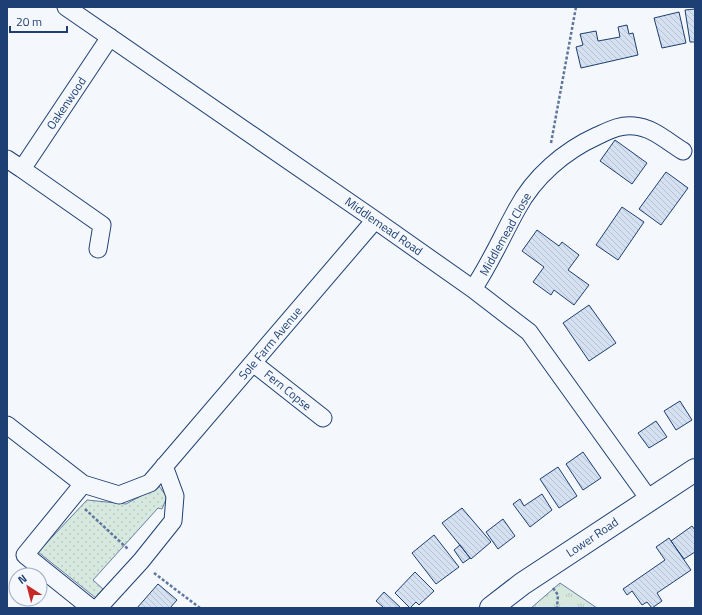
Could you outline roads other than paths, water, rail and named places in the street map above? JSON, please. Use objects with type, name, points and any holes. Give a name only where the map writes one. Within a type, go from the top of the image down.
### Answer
[{"type":"street","name":"Middlemead Road","points":[[66,7],[375,220],[473,289],[529,332],[649,499]]},
{"type":"street","name":"Oakenwood","points":[[22,168],[110,37]]},
{"type":"street","name":"Middlemead Close","points":[[473,289],[485,271],[517,207],[534,184],[552,165],[580,143],[618,127],[635,126],[654,132],[683,151]]},
{"type":"street","points":[[7,159],[102,225],[98,249]]},
{"type":"street","name":"Sole Farm Avenue","points":[[7,425],[83,484],[119,495],[150,483],[375,220]]},
{"type":"street","name":"Fern Copse","points":[[253,363],[323,418]]},
{"type":"street","points":[[98,608],[141,561],[173,521],[175,496],[164,466]]},
{"type":"street","name":"Lower Road","points":[[491,608],[522,584],[695,470]]},
{"type":"street","points":[[83,484],[25,555],[91,608]]}]
